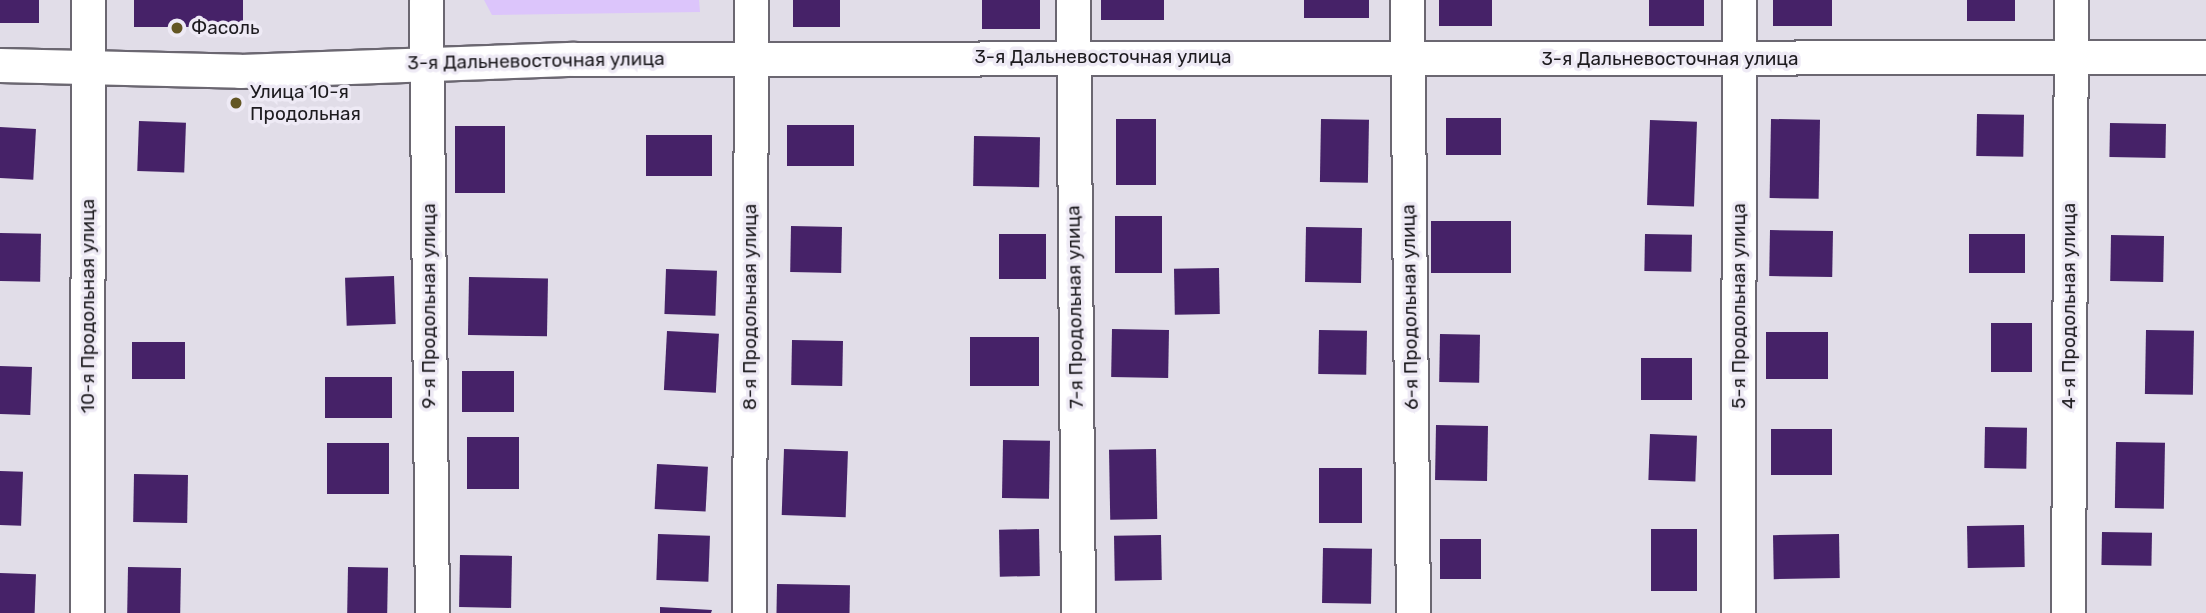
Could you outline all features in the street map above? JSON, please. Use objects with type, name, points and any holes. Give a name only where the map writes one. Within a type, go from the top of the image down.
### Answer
[{"type":"street","name":"10-я Продольная улица","points":[[87,613],[88,0]]},
{"type":"street","name":"9-я Продольная улица","points":[[426,0],[432,613]]},
{"type":"street","name":"8-я Продольная улица","points":[[749,613],[751,0]]},
{"type":"street","name":"7-я Продольная улица","points":[[1073,0],[1078,613]]},
{"type":"street","name":"6-я Продольная улица","points":[[1407,0],[1413,613]]},
{"type":"street","name":"5-я Продольная улица","points":[[1738,613],[1739,0]]},
{"type":"street","name":"4-я Продольная улица","points":[[2068,613],[2071,0]]},
{"type":"street","name":"3-я Дальневосточная улица","points":[[0,65],[88,65],[240,71],[427,62],[752,58],[1072,56],[1740,60],[2206,57]]},
{"type":"shaded area","points":[[484,0],[699,0],[700,12],[492,15]]},
{"type":"building","points":[[0,0],[39,0],[39,23],[0,23]]},
{"type":"building","points":[[134,0],[243,0],[243,27],[134,27]]},
{"type":"building","points":[[793,0],[840,0],[840,27],[793,27]]},
{"type":"building","points":[[982,0],[1040,0],[1040,29],[982,29]]},
{"type":"building","points":[[1101,0],[1164,0],[1164,20],[1101,20]]},
{"type":"building","points":[[1304,0],[1369,0],[1369,18],[1304,18]]},
{"type":"building","points":[[1439,0],[1492,0],[1492,26],[1439,26]]},
{"type":"building","points":[[1649,0],[1704,0],[1704,26],[1649,26]]},
{"type":"building","points":[[1773,0],[1832,0],[1832,26],[1773,26]]},
{"type":"building","points":[[1967,0],[2015,0],[2015,21],[1967,21]]},
{"type":"building","points":[[1977,114],[2024,115],[2023,157],[1976,156]]},
{"type":"building","points":[[1446,118],[1501,118],[1501,155],[1446,155]]},
{"type":"building","points":[[1116,119],[1156,119],[1156,185],[1116,185]]},
{"type":"building","points":[[1321,119],[1369,120],[1368,183],[1320,182]]},
{"type":"building","points":[[1771,119],[1820,120],[1819,199],[1770,198]]},
{"type":"building","points":[[1650,120],[1697,122],[1694,207],[1647,205]]},
{"type":"building","points":[[139,121],[186,123],[184,173],[137,171]]},
{"type":"building","points":[[2110,123],[2166,124],[2165,158],[2109,157]]},
{"type":"building","points":[[787,125],[854,125],[854,166],[787,166]]},
{"type":"building","points":[[455,126],[505,126],[505,193],[455,193]]},
{"type":"building","points":[[0,127],[36,129],[33,180],[0,178]]},
{"type":"building","points":[[646,135],[712,135],[712,176],[646,176]]},
{"type":"building","points":[[974,136],[1040,137],[1039,187],[973,186]]},
{"type":"building","points":[[1115,216],[1162,216],[1162,273],[1115,273]]},
{"type":"building","points":[[1431,221],[1511,221],[1511,273],[1431,273]]},
{"type":"building","points":[[791,226],[842,227],[841,273],[790,272]]},
{"type":"building","points":[[1306,227],[1362,228],[1361,283],[1305,282]]},
{"type":"building","points":[[1770,230],[1833,231],[1832,277],[1769,276]]},
{"type":"building","points":[[0,233],[41,234],[40,282],[0,281]]},
{"type":"building","points":[[999,234],[1046,234],[1046,279],[999,279]]},
{"type":"building","points":[[1645,234],[1692,235],[1691,272],[1644,271]]},
{"type":"building","points":[[1969,234],[2025,234],[2025,273],[1969,273]]},
{"type":"building","points":[[2111,235],[2164,236],[2163,282],[2110,281]]},
{"type":"building","points":[[1219,268],[1220,314],[1175,315],[1174,269]]},
{"type":"building","points":[[666,269],[717,271],[715,316],[664,314]]},
{"type":"building","points":[[394,276],[396,324],[347,326],[345,278]]},
{"type":"building","points":[[469,277],[548,278],[547,336],[468,335]]},
{"type":"building","points":[[1991,323],[2032,323],[2032,372],[1991,372]]},
{"type":"building","points":[[1112,329],[1169,330],[1168,378],[1111,377]]},
{"type":"building","points":[[1319,330],[1367,331],[1366,375],[1318,374]]},
{"type":"building","points":[[2146,330],[2194,331],[2193,395],[2145,394]]},
{"type":"building","points":[[667,331],[719,334],[716,393],[664,390]]},
{"type":"building","points":[[1766,332],[1828,332],[1828,379],[1766,379]]},
{"type":"building","points":[[1440,334],[1480,335],[1479,383],[1439,382]]},
{"type":"building","points":[[970,337],[1039,337],[1039,386],[970,386]]},
{"type":"building","points":[[792,340],[843,341],[842,386],[791,385]]},
{"type":"building","points":[[132,342],[185,342],[185,379],[132,379]]},
{"type":"building","points":[[1641,358],[1692,358],[1692,400],[1641,400]]},
{"type":"building","points":[[0,366],[32,367],[30,415],[0,414]]},
{"type":"building","points":[[462,371],[514,371],[514,412],[462,412]]},
{"type":"building","points":[[325,377],[392,377],[392,418],[325,418]]},
{"type":"building","points":[[1436,425],[1488,426],[1487,481],[1435,480]]},
{"type":"building","points":[[1985,427],[2027,428],[2026,469],[1984,468]]},
{"type":"building","points":[[1771,429],[1832,429],[1832,475],[1771,475]]},
{"type":"building","points":[[1650,434],[1697,436],[1695,482],[1648,480]]},
{"type":"building","points":[[467,437],[519,437],[519,489],[467,489]]},
{"type":"building","points":[[1003,440],[1050,441],[1049,499],[1002,498]]},
{"type":"building","points":[[2116,442],[2165,443],[2164,509],[2115,508]]},
{"type":"building","points":[[327,443],[389,443],[389,494],[327,494]]},
{"type":"building","points":[[784,449],[848,451],[846,517],[782,515]]},
{"type":"building","points":[[1156,449],[1157,519],[1110,520],[1109,450]]},
{"type":"building","points":[[657,464],[708,467],[706,512],[655,509]]},
{"type":"building","points":[[1319,468],[1362,468],[1362,523],[1319,523]]},
{"type":"building","points":[[0,471],[23,472],[21,526],[0,525]]},
{"type":"building","points":[[134,474],[188,475],[187,523],[133,522]]},
{"type":"building","points":[[2024,525],[2025,567],[1968,568],[1967,526]]},
{"type":"building","points":[[1039,529],[1040,576],[1000,577],[999,530]]},
{"type":"building","points":[[1651,529],[1697,529],[1697,591],[1651,591]]},
{"type":"building","points":[[2102,532],[2152,533],[2151,566],[2101,565]]},
{"type":"building","points":[[658,534],[710,536],[708,582],[656,580]]},
{"type":"building","points":[[1839,534],[1840,578],[1774,579],[1773,535]]},
{"type":"building","points":[[1161,535],[1162,580],[1115,581],[1114,536]]},
{"type":"building","points":[[1440,539],[1481,539],[1481,579],[1440,579]]},
{"type":"building","points":[[1323,548],[1372,549],[1371,604],[1322,603]]},
{"type":"building","points":[[460,555],[512,556],[511,608],[459,607]]},
{"type":"building","points":[[128,567],[181,568],[180,613],[127,613]]},
{"type":"building","points":[[348,567],[388,568],[387,613],[347,613]]},
{"type":"building","points":[[0,573],[36,574],[35,613],[0,613]]},
{"type":"building","points":[[777,584],[850,585],[850,613],[776,613]]},
{"type":"building","points":[[660,607],[712,610],[711,613],[660,613]]},
{"type":"place","name":"Фасоль","points":[[177,28]]},
{"type":"place","name":"Улица 10-я Продольная","points":[[236,103]]}]
